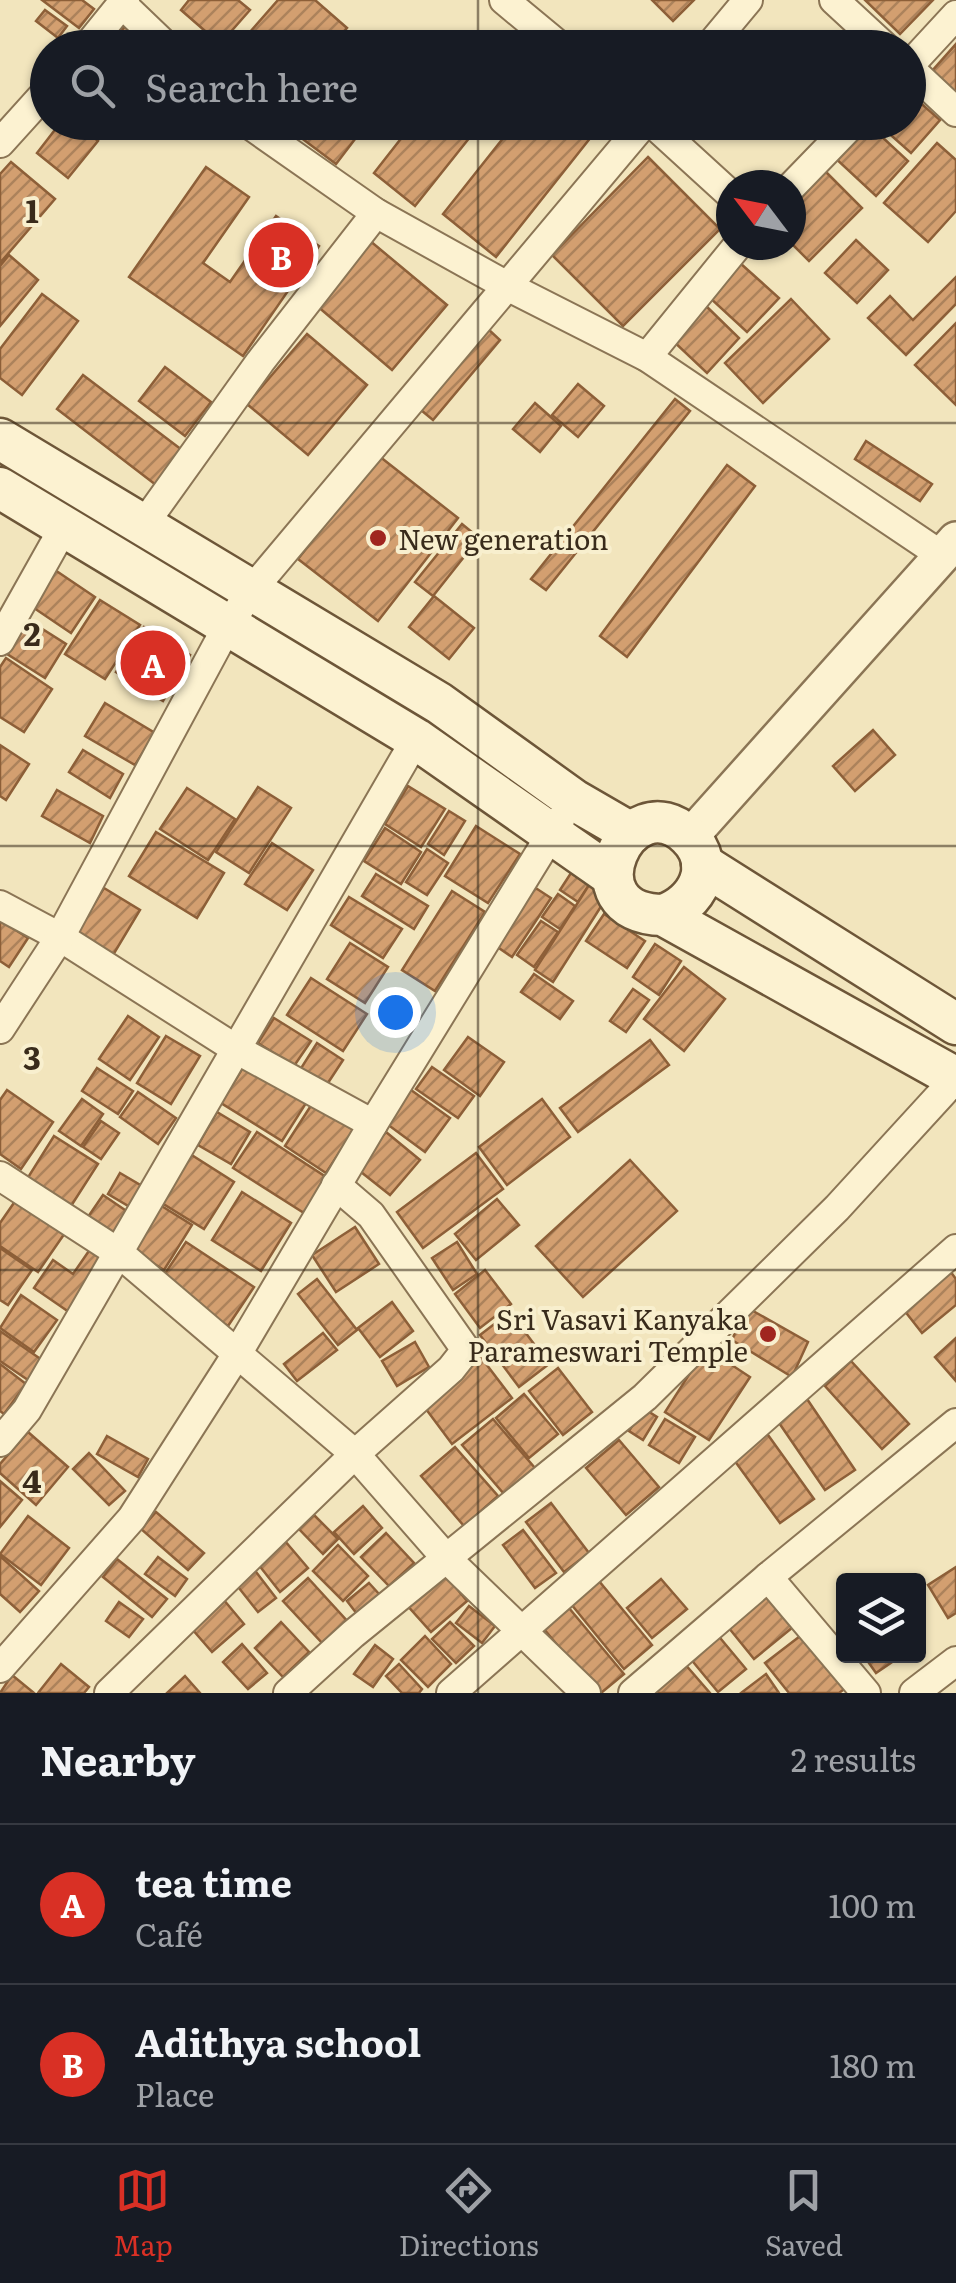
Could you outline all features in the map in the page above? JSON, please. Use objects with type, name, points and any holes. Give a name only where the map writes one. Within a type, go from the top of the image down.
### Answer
[{"type":"main road","points":[[0,438],[439,703],[574,800],[631,833]]},
{"type":"main road","points":[[0,488],[416,739],[612,876]]},
{"type":"main road","points":[[955,1021],[696,851],[665,825],[651,824],[631,833],[617,848],[612,876],[624,901],[636,910],[663,915],[956,1078]]},
{"type":"main road","points":[[663,915],[688,902],[697,891],[696,851]]},
{"type":"street","points":[[504,0],[540,30]]},
{"type":"street","points":[[723,30],[748,0]]},
{"type":"street","points":[[834,0],[866,30]]},
{"type":"street","points":[[101,30],[124,2],[151,30]]},
{"type":"street","points":[[926,48],[956,15]]},
{"type":"street","points":[[926,84],[956,112]]},
{"type":"street","points":[[0,144],[30,110]]},
{"type":"street","points":[[272,140],[376,213],[508,288],[648,357],[949,548],[696,851]]},
{"type":"street","points":[[0,1029],[60,936],[227,627],[251,590],[633,140]]},
{"type":"street","points":[[668,140],[716,182]]},
{"type":"street","points":[[806,172],[837,140]]},
{"type":"street","points":[[144,524],[260,362],[376,213]]},
{"type":"street","points":[[648,357],[726,260]]},
{"type":"street","points":[[0,641],[64,527]]},
{"type":"street","points":[[0,1442],[27,1410],[416,739]]},
{"type":"street","points":[[0,1668],[132,1518],[237,1354],[373,1124],[574,800]]},
{"type":"street","points":[[0,905],[60,936],[236,1049],[373,1124]]},
{"type":"street","points":[[288,1693],[353,1634],[644,1397],[837,1208],[956,1078]]},
{"type":"street","points":[[4,1186],[119,1253],[355,1454],[446,1558],[586,1693]]},
{"type":"street","points":[[109,1693],[355,1454],[451,1369],[466,1350],[372,1216],[336,1186]]},
{"type":"street","points":[[450,1693],[956,1249]]},
{"type":"street","points":[[634,1693],[768,1577],[952,1435]]},
{"type":"street","points":[[768,1577],[866,1693]]},
{"type":"street","points":[[914,1693],[956,1660]]},
{"type":"building","points":[[42,0],[82,0],[94,9],[79,28]]},
{"type":"building","points":[[189,0],[238,0],[250,10],[232,30],[204,30],[181,10]]},
{"type":"building","points":[[278,0],[315,0],[347,28],[345,30],[252,30]]},
{"type":"building","points":[[652,0],[694,0],[673,21]]},
{"type":"building","points":[[865,0],[933,0],[904,30],[896,30]]},
{"type":"building","points":[[45,10],[67,26],[64,30],[48,30],[36,21]]},
{"type":"building","points":[[956,44],[956,93],[932,71]]},
{"type":"building","points":[[926,108],[940,120],[926,136]]},
{"type":"building","points":[[47,140],[98,141],[68,178],[37,153]]},
{"type":"building","points":[[304,140],[354,140],[336,164]]},
{"type":"building","points":[[400,140],[468,140],[415,206],[374,173]]},
{"type":"building","points":[[502,140],[589,140],[496,257],[443,214]]},
{"type":"building","points":[[849,140],[885,140],[908,161],[876,196],[833,156]]},
{"type":"building","points":[[896,140],[922,140],[911,153]]},
{"type":"building","points":[[937,143],[956,160],[956,211],[928,242],[884,203]]},
{"type":"building","points":[[648,157],[716,225],[716,233],[623,326],[552,255]]},
{"type":"building","points":[[11,162],[55,199],[0,263],[0,174]]},
{"type":"building","points":[[206,167],[249,197],[203,263],[230,282],[276,216],[319,246],[243,356],[129,277]]},
{"type":"building","points":[[824,170],[862,208],[809,261],[806,258],[806,188]]},
{"type":"building","points":[[363,235],[447,305],[392,370],[309,299]]},
{"type":"building","points":[[856,240],[888,270],[857,303],[825,273]]},
{"type":"building","points":[[9,255],[38,280],[0,326],[0,266]]},
{"type":"building","points":[[740,263],[779,298],[747,332],[709,297]]},
{"type":"building","points":[[956,277],[956,304],[906,355],[868,318],[890,296],[913,320]]},
{"type":"building","points":[[42,294],[78,321],[22,395],[0,378],[0,349]]},
{"type":"building","points":[[791,299],[829,339],[763,403],[725,363]]},
{"type":"building","points":[[704,304],[739,338],[707,373],[671,339]]},
{"type":"building","points":[[956,323],[956,405],[915,365]]},
{"type":"building","points":[[488,329],[500,340],[433,420],[421,410]]},
{"type":"building","points":[[307,334],[367,385],[308,455],[247,404]]},
{"type":"building","points":[[165,367],[211,402],[185,436],[139,401]]},
{"type":"building","points":[[83,375],[182,450],[156,485],[57,409]]},
{"type":"building","points":[[578,384],[604,406],[578,437],[552,415]]},
{"type":"building","points":[[675,399],[690,411],[546,590],[531,579]]},
{"type":"building","points":[[535,403],[561,426],[540,452],[513,429]]},
{"type":"building","points":[[866,441],[932,484],[920,501],[855,459]]},
{"type":"building","name":"New generation","points":[[379,456],[458,518],[378,621],[298,559]]},
{"type":"building","points":[[727,465],[755,486],[627,657],[600,636]]},
{"type":"building","points":[[462,524],[479,538],[433,596],[415,582]]},
{"type":"building","points":[[52,568],[95,597],[71,633],[28,604]]},
{"type":"building","points":[[434,596],[474,628],[449,659],[409,627]]},
{"type":"building","points":[[100,600],[140,625],[105,679],[65,654]]},
{"type":"building","points":[[25,618],[66,644],[45,678],[4,652]]},
{"type":"building","points":[[144,627],[190,655],[163,701],[116,672]]},
{"type":"building","points":[[6,658],[52,689],[24,732],[0,717],[0,667]]},
{"type":"building","points":[[105,703],[155,733],[135,765],[85,736]]},
{"type":"building","points":[[873,730],[895,755],[855,791],[833,766]]},
{"type":"building","points":[[0,745],[29,764],[6,800],[0,796]]},
{"type":"building","points":[[83,750],[123,774],[110,798],[69,772]]},
{"type":"building","points":[[408,786],[445,809],[421,847],[385,824]]},
{"type":"building","points":[[258,787],[291,808],[249,873],[216,852]]},
{"type":"building","points":[[187,788],[235,819],[208,860],[160,829]]},
{"type":"building","points":[[57,790],[103,816],[90,843],[42,816]]},
{"type":"building","points":[[449,811],[465,821],[444,855],[428,844]]},
{"type":"building","points":[[476,826],[520,854],[488,903],[445,876]]},
{"type":"building","points":[[385,828],[421,852],[401,884],[364,861]]},
{"type":"building","points":[[156,832],[224,873],[197,918],[129,876]]},
{"type":"building","points":[[272,843],[313,870],[287,910],[245,884]]},
{"type":"building","points":[[427,849],[448,863],[427,895],[406,882]]},
{"type":"building","points":[[571,873],[589,885],[578,902],[560,890]]},
{"type":"building","points":[[376,874],[428,906],[414,929],[362,896]]},
{"type":"building","points":[[528,883],[551,898],[512,957],[490,942]]},
{"type":"building","points":[[589,885],[607,897],[553,982],[535,970]]},
{"type":"building","points":[[104,888],[140,910],[113,955],[76,933]]},
{"type":"building","points":[[452,891],[485,912],[435,991],[402,970]]},
{"type":"building","points":[[558,894],[575,906],[560,929],[542,917]]},
{"type":"building","points":[[349,897],[402,929],[383,958],[331,925]]},
{"type":"building","points":[[604,914],[645,941],[627,968],[586,941]]},
{"type":"building","points":[[0,920],[28,938],[9,967],[0,961]]},
{"type":"building","points":[[541,921],[558,932],[534,967],[517,955]]},
{"type":"building","points":[[350,943],[388,967],[365,1003],[327,979]]},
{"type":"building","points":[[655,944],[681,961],[659,995],[633,977]]},
{"type":"building","points":[[684,967],[725,999],[684,1051],[644,1019]]},
{"type":"building","points":[[534,974],[573,1001],[560,1019],[521,992]]},
{"type":"building","points":[[311,978],[367,1014],[343,1051],[287,1015]]},
{"type":"building","points":[[633,989],[649,1000],[626,1032],[610,1021]]},
{"type":"building","points":[[128,1016],[159,1037],[130,1080],[99,1059]]},
{"type":"building","points":[[274,1018],[311,1041],[294,1066],[258,1043]]},
{"type":"building","points":[[166,1036],[200,1056],[171,1104],[137,1083]]},
{"type":"building","points":[[468,1037],[504,1062],[480,1096],[444,1070]]},
{"type":"building","points":[[650,1040],[669,1065],[578,1132],[560,1108]]},
{"type":"building","points":[[317,1043],[343,1060],[324,1089],[298,1073]]},
{"type":"building","points":[[247,1061],[308,1100],[282,1141],[221,1103]]},
{"type":"building","points":[[432,1067],[474,1096],[458,1118],[416,1089]]},
{"type":"building","points":[[97,1068],[133,1091],[118,1114],[82,1091]]},
{"type":"building","points":[[7,1090],[53,1122],[21,1169],[0,1154],[0,1100]]},
{"type":"building","points":[[411,1090],[450,1118],[425,1152],[387,1124]]},
{"type":"building","points":[[138,1092],[176,1118],[158,1144],[120,1117]]},
{"type":"building","points":[[82,1099],[103,1114],[81,1146],[59,1131]]},
{"type":"building","points":[[542,1099],[570,1137],[507,1185],[479,1147]]},
{"type":"building","points":[[312,1104],[354,1130],[326,1173],[285,1146]]},
{"type":"building","points":[[217,1112],[250,1132],[231,1164],[198,1145]]},
{"type":"building","points":[[101,1121],[119,1133],[101,1159],[83,1147]]},
{"type":"building","points":[[257,1132],[326,1177],[304,1213],[233,1168]]},
{"type":"building","points":[[386,1132],[420,1160],[390,1195],[356,1168]]},
{"type":"building","points":[[54,1136],[98,1164],[71,1206],[27,1179]]},
{"type":"building","points":[[187,1152],[234,1182],[204,1229],[157,1200]]},
{"type":"building","points":[[476,1153],[503,1189],[423,1248],[397,1212]]},
{"type":"building","points":[[630,1160],[677,1211],[583,1297],[536,1246]]},
{"type":"building","points":[[120,1173],[142,1186],[130,1207],[108,1194]]},
{"type":"building","points":[[242,1192],[291,1223],[261,1271],[212,1240]]},
{"type":"building","points":[[103,1195],[128,1212],[113,1234],[88,1217]]},
{"type":"building","points":[[18,1197],[67,1230],[38,1272],[0,1246],[0,1223]]},
{"type":"building","points":[[497,1199],[519,1225],[476,1260],[455,1234]]},
{"type":"building","points":[[160,1205],[192,1225],[164,1270],[132,1250]]},
{"type":"building","points":[[355,1227],[379,1264],[336,1292],[312,1255]]},
{"type":"building","points":[[186,1242],[254,1287],[228,1326],[160,1281]]},
{"type":"building","points":[[457,1242],[477,1274],[453,1290],[432,1258]]},
{"type":"building","points":[[93,1245],[108,1255],[69,1312],[34,1288],[53,1260],[73,1274]]},
{"type":"building","points":[[0,1248],[32,1270],[8,1305],[0,1300]]},
{"type":"building","points":[[947,1267],[956,1279],[956,1305],[922,1333],[900,1305]]},
{"type":"building","points":[[485,1270],[511,1304],[480,1328],[455,1294]]},
{"type":"building","points":[[317,1279],[357,1330],[338,1345],[298,1294]]},
{"type":"building","points":[[21,1295],[57,1320],[34,1352],[0,1328]]},
{"type":"building","points":[[392,1302],[413,1331],[380,1357],[358,1328]]},
{"type":"building","points":[[746,1307],[808,1342],[792,1377],[732,1340]]},
{"type":"building","points":[[510,1312],[549,1364],[519,1387],[480,1335]]},
{"type":"building","points":[[0,1331],[45,1362],[31,1382],[0,1361]]},
{"type":"building","points":[[323,1333],[337,1350],[297,1381],[284,1364]]},
{"type":"building","points":[[956,1338],[956,1381],[935,1357]]},
{"type":"building","points":[[415,1342],[429,1367],[397,1386],[382,1361]]},
{"type":"building","points":[[706,1348],[750,1377],[709,1440],[665,1412]]},
{"type":"building","points":[[480,1356],[512,1398],[452,1444],[420,1401]]},
{"type":"building","points":[[851,1361],[909,1424],[882,1449],[825,1386]]},
{"type":"building","points":[[0,1364],[26,1384],[4,1414],[0,1411]]},
{"type":"building","points":[[558,1368],[592,1412],[563,1435],[529,1391]]},
{"type":"building","points":[[524,1394],[558,1434],[529,1458],[496,1418]]},
{"type":"building","points":[[805,1396],[855,1470],[825,1490],[775,1417]]},
{"type":"building","points":[[643,1408],[657,1417],[643,1440],[629,1431]]},
{"type":"building","points":[[493,1419],[535,1468],[504,1494],[462,1445]]},
{"type":"building","points":[[665,1419],[695,1437],[679,1463],[649,1445]]},
{"type":"building","points":[[763,1428],[814,1499],[780,1523],[729,1453]]},
{"type":"building","points":[[28,1432],[68,1467],[36,1505],[0,1473],[0,1464]]},
{"type":"building","points":[[107,1436],[148,1459],[138,1477],[97,1454]]},
{"type":"building","points":[[619,1440],[659,1487],[626,1515],[586,1468]]},
{"type":"building","points":[[455,1447],[498,1496],[464,1526],[421,1476]]},
{"type":"building","points":[[89,1453],[125,1491],[109,1505],[73,1469]]},
{"type":"building","points":[[0,1481],[22,1500],[0,1527]]},
{"type":"building","points":[[551,1503],[589,1553],[564,1572],[526,1522]]},
{"type":"building","points":[[363,1506],[382,1528],[354,1554],[334,1532]]},
{"type":"building","points":[[156,1512],[204,1553],[188,1570],[141,1529]]},
{"type":"building","points":[[314,1515],[338,1539],[323,1554],[299,1529]]},
{"type":"building","points":[[28,1516],[69,1548],[41,1585],[0,1554]]},
{"type":"building","points":[[523,1530],[556,1573],[535,1588],[503,1545]]},
{"type":"building","points":[[386,1533],[414,1563],[389,1586],[361,1557]]},
{"type":"building","points":[[285,1541],[308,1568],[280,1592],[258,1564]]},
{"type":"building","points":[[338,1545],[368,1576],[343,1601],[313,1571]]},
{"type":"building","points":[[0,1556],[39,1591],[20,1612],[0,1594]]},
{"type":"building","points":[[158,1557],[187,1579],[175,1596],[145,1574]]},
{"type":"building","points":[[117,1559],[167,1599],[152,1617],[103,1577]]},
{"type":"building","points":[[956,1567],[956,1613],[948,1618],[928,1585]]},
{"type":"building","points":[[253,1568],[276,1598],[258,1612],[235,1583]]},
{"type":"building","points":[[443,1572],[467,1601],[431,1632],[406,1604]]},
{"type":"building","points":[[308,1578],[349,1623],[324,1645],[283,1601]]},
{"type":"building","points":[[661,1579],[687,1609],[652,1638],[627,1608]]},
{"type":"building","points":[[599,1581],[652,1645],[624,1669],[571,1604]]},
{"type":"building","points":[[369,1583],[380,1595],[357,1614],[347,1601]]},
{"type":"building","points":[[762,1590],[793,1627],[754,1659],[724,1622]]},
{"type":"building","points":[[218,1593],[244,1624],[212,1652],[185,1621]]},
{"type":"building","points":[[119,1602],[143,1619],[129,1637],[106,1621]]},
{"type":"building","points":[[469,1606],[495,1626],[482,1643],[456,1623]]},
{"type":"building","points":[[569,1608],[624,1674],[601,1693],[544,1629]]},
{"type":"building","points":[[281,1622],[309,1652],[283,1677],[255,1648]]},
{"type":"building","points":[[450,1622],[474,1646],[456,1663],[432,1639]]},
{"type":"building","points":[[808,1630],[851,1684],[839,1693],[789,1693],[765,1663]]},
{"type":"building","points":[[716,1633],[746,1669],[718,1692],[689,1657]]},
{"type":"building","points":[[425,1636],[451,1664],[428,1687],[401,1660]]},
{"type":"building","points":[[242,1644],[267,1673],[248,1689],[223,1662]]},
{"type":"building","points":[[375,1645],[393,1659],[373,1687],[354,1674]]},
{"type":"building","points":[[684,1663],[710,1693],[651,1693]]},
{"type":"building","points":[[869,1663],[891,1663],[876,1673]]},
{"type":"building","points":[[61,1664],[89,1687],[84,1693],[38,1693]]},
{"type":"building","points":[[399,1664],[422,1689],[419,1693],[402,1693],[386,1676]]},
{"type":"building","points":[[766,1674],[779,1693],[741,1693]]},
{"type":"building","points":[[12,1675],[34,1693],[0,1693]]},
{"type":"building","points":[[185,1676],[200,1693],[167,1693]]},
{"type":"place","name":"Adithya school","points":[[281,255]]},
{"type":"place","name":"New generation","points":[[378,538]]},
{"type":"place","name":"tea time","points":[[153,663]]},
{"type":"place","name":"Sri Vasavi Kanyaka Parameswari Temple","points":[[768,1334]]}]
